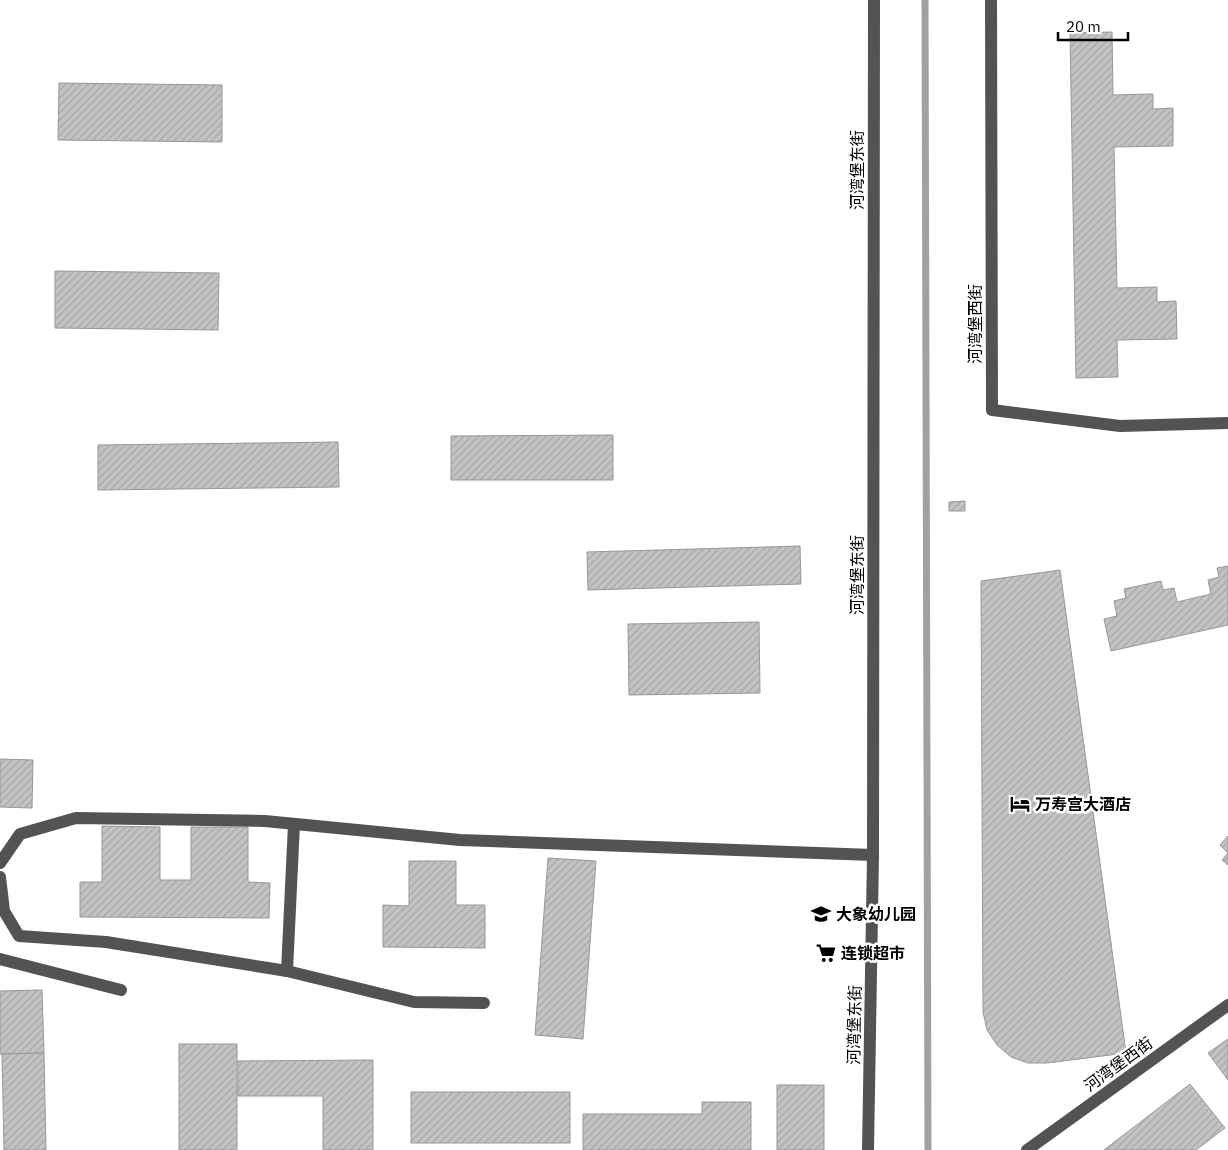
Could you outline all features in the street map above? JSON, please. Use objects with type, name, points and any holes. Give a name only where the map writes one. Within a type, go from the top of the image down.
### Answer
[{"type":"street","name":"河湾堡东街","points":[[868,1150],[873,855],[874,0]]},
{"type":"street","name":"河湾堡西街","points":[[991,0],[992,410],[1120,426],[1228,423]]},
{"type":"street","points":[[0,863],[20,834],[76,818],[265,822],[460,840],[873,855]]},
{"type":"street","points":[[287,971],[294,824]]},
{"type":"street","points":[[0,877],[4,912],[19,936],[106,942],[287,971],[414,1002],[484,1003]]},
{"type":"street","points":[[0,959],[121,990]]},
{"type":"street","name":"河湾堡西街","points":[[1027,1150],[1228,1005]]},
{"type":"building","points":[[1112,32],[1113,95],[1153,94],[1153,109],[1173,108],[1173,146],[1114,147],[1117,288],[1157,287],[1157,302],[1176,301],[1177,339],[1117,340],[1118,377],[1076,378],[1070,33]]},
{"type":"building","points":[[59,83],[222,85],[222,142],[58,140]]},
{"type":"building","points":[[55,271],[219,273],[218,330],[55,328]]},
{"type":"building","points":[[613,435],[613,480],[451,480],[451,436]]},
{"type":"building","points":[[338,442],[339,487],[98,490],[98,445]]},
{"type":"building","points":[[965,501],[965,511],[949,511],[949,502]]},
{"type":"building","points":[[800,546],[801,584],[588,590],[587,552]]},
{"type":"building","points":[[1228,566],[1228,625],[1111,651],[1104,619],[1117,616],[1114,601],[1126,598],[1124,589],[1161,581],[1163,590],[1174,588],[1177,602],[1211,594],[1208,580],[1219,577],[1217,568]]},
{"type":"building","points":[[1060,570],[1126,1053],[1047,1063],[1028,1063],[1011,1057],[997,1045],[987,1030],[983,1012],[981,581]]},
{"type":"building","points":[[759,622],[760,693],[629,695],[628,624]]},
{"type":"building","points":[[0,759],[33,760],[32,808],[0,807]]},
{"type":"building","points":[[102,826],[160,827],[160,880],[191,880],[191,827],[248,827],[248,882],[270,883],[269,918],[80,917],[80,882],[102,882]]},
{"type":"building","points":[[1228,836],[1228,853],[1220,845]]},
{"type":"building","points":[[1228,853],[1228,865],[1222,860]]},
{"type":"building","points":[[548,858],[596,861],[583,1039],[535,1035]]},
{"type":"building","points":[[409,861],[456,861],[456,905],[485,905],[485,948],[383,947],[383,905],[409,906]]},
{"type":"building","points":[[42,990],[44,1053],[0,1054],[0,991]]},
{"type":"building","points":[[1228,1039],[1228,1080],[1208,1053]]},
{"type":"building","points":[[179,1044],[237,1044],[237,1150],[179,1150]]},
{"type":"building","points":[[44,1053],[46,1150],[4,1150],[2,1054]]},
{"type":"building","points":[[373,1060],[373,1150],[323,1150],[323,1096],[238,1096],[238,1061]]},
{"type":"building","points":[[1190,1084],[1225,1128],[1196,1150],[1104,1150]]},
{"type":"building","points":[[777,1085],[824,1085],[824,1150],[777,1150]]},
{"type":"building","points":[[411,1092],[570,1092],[570,1143],[411,1143]]},
{"type":"building","points":[[702,1102],[751,1102],[751,1150],[583,1150],[583,1114],[702,1114]]},
{"type":"waterway","points":[[925,0],[928,1150]]},
{"type":"place","name":"万寿宫大酒店","points":[[1020,804]]},
{"type":"place","name":"大象幼儿园","points":[[821,914]]},
{"type":"place","name":"连锁超市","points":[[826,953]]}]
